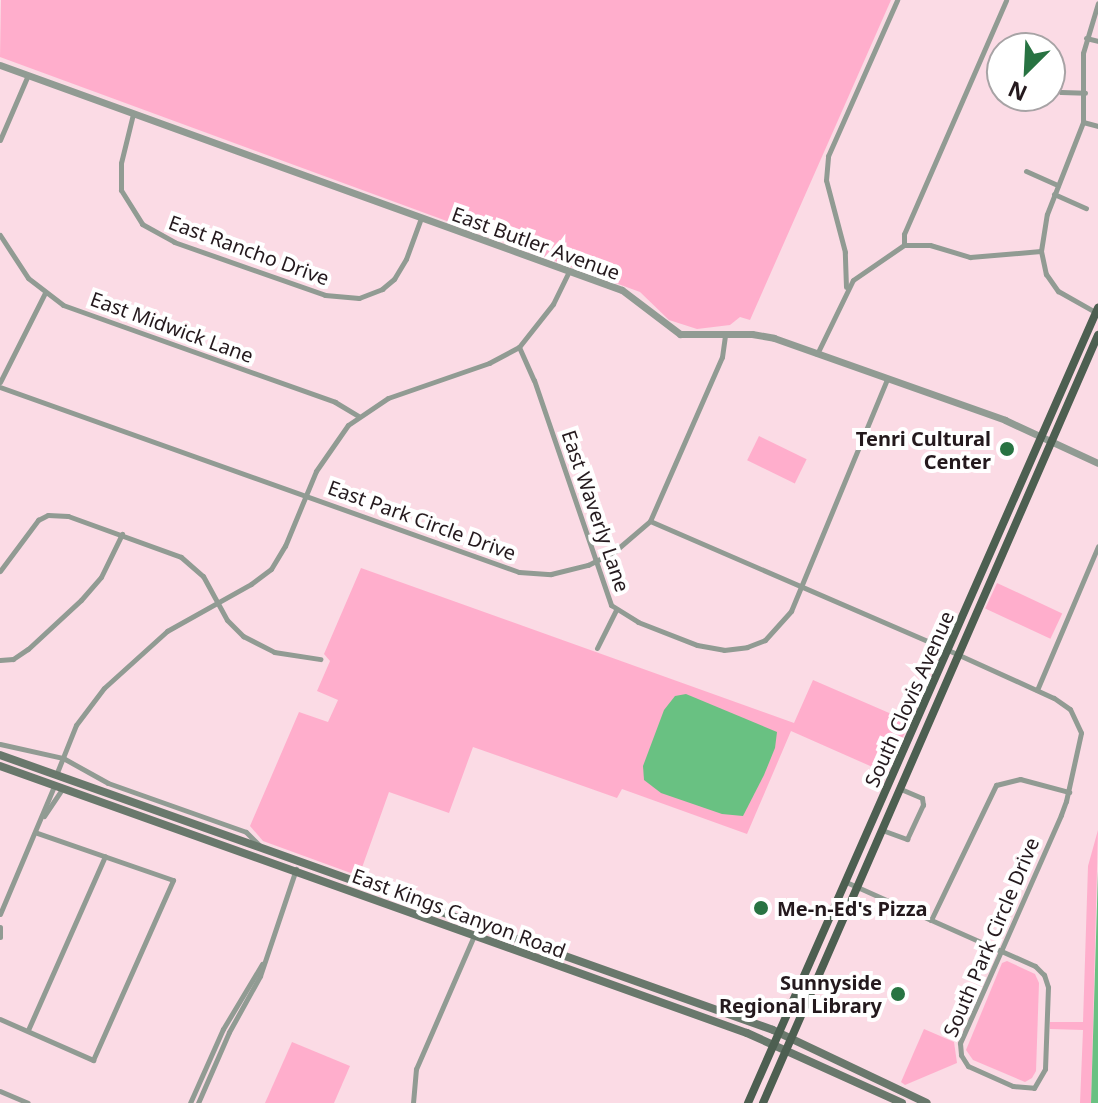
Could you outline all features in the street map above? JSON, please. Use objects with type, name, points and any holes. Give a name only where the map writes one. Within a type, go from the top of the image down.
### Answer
[{"type":"main road","name":"South Clovis Avenue","points":[[748,1103],[1097,311]]},
{"type":"main road","name":"South Clovis Avenue","points":[[763,1103],[1098,335]]},
{"type":"main road","name":"East Kings Canyon Road","points":[[0,755],[261,849],[296,867]]},
{"type":"main road","name":"East Kings Canyon Road","points":[[0,764],[58,788],[780,1033],[927,1103]]},
{"type":"main road","points":[[0,764],[48,778],[56,775]]},
{"type":"main road","points":[[58,788],[65,785],[121,804],[137,804]]},
{"type":"main road","name":"East Kings Canyon Road","points":[[476,930],[577,972],[774,1044],[902,1103]]},
{"type":"main road","points":[[577,972],[584,970],[635,987],[640,984]]},
{"type":"street","points":[[845,292],[848,270],[826,180],[828,156],[897,0]]},
{"type":"street","points":[[904,245],[904,234],[1006,0]]},
{"type":"street","points":[[1097,311],[1058,291],[1046,274],[1041,251],[1054,194],[1083,122],[1086,38],[1098,3]]},
{"type":"street","points":[[1086,38],[1098,41]]},
{"type":"street","name":"East Butler Avenue","points":[[0,65],[630,294],[664,325],[680,334],[765,336],[1042,435],[1098,463]]},
{"type":"street","points":[[0,140],[28,75]]},
{"type":"street","points":[[1066,92],[1085,93]]},
{"type":"street","name":"East Rancho Drive","points":[[133,114],[121,163],[124,198],[149,230],[201,252],[325,295],[359,298],[382,289],[398,274],[421,218]]},
{"type":"street","points":[[1083,122],[1098,126]]},
{"type":"street","points":[[1026,171],[1058,185]]},
{"type":"street","points":[[1054,194],[1086,208]]},
{"type":"street","name":"East Midwick Lane","points":[[0,235],[19,268],[45,293],[75,309],[335,402],[358,416]]},
{"type":"street","points":[[817,354],[845,292],[863,270],[904,245],[930,245],[970,257],[1041,251]]},
{"type":"street","points":[[56,775],[83,714],[104,688],[167,631],[271,569],[285,546],[305,495],[332,445],[358,416],[399,393],[489,363],[519,347],[543,320],[569,271]]},
{"type":"street","points":[[0,384],[45,293]]},
{"type":"street","points":[[725,336],[722,357],[650,521],[1037,690],[1098,546]]},
{"type":"street","name":"East Waverly Lane","points":[[519,347],[534,380],[607,598],[616,610],[697,645],[737,649],[772,635],[791,611],[887,379]]},
{"type":"street","name":"East Park Circle Drive","points":[[0,384],[519,572],[551,574],[596,562],[650,521]]},
{"type":"street","points":[[0,571],[38,520],[48,515],[68,516],[172,553],[189,563],[203,576],[234,628],[258,646],[282,654],[320,659]]},
{"type":"street","points":[[2,660],[28,649],[92,589],[122,534]]},
{"type":"street","points":[[597,648],[616,610]]},
{"type":"street","name":"South Park Circle Drive","points":[[1001,951],[1035,966],[1048,987],[1045,1069],[1034,1088],[1023,1089],[968,1066],[961,1055],[960,1043],[1069,792],[1081,746],[1078,720],[1061,702],[1037,690]]},
{"type":"street","name":"East Kings Canyon Road","points":[[0,744],[63,758],[108,783],[246,832],[261,849]]},
{"type":"street","points":[[931,920],[996,785],[1020,779],[1069,792]]},
{"type":"street","points":[[0,914],[58,788]]},
{"type":"street","points":[[881,830],[907,839],[923,805],[922,798],[899,788]]},
{"type":"street","points":[[0,1019],[93,1060],[173,880],[37,833]]},
{"type":"street","points":[[28,1030],[105,856]]},
{"type":"street","points":[[198,1103],[229,1032],[260,976],[296,867]]},
{"type":"street","points":[[846,882],[1001,951]]},
{"type":"street","points":[[0,927],[0,937]]},
{"type":"street","points":[[413,1103],[414,1075],[476,930]]},
{"type":"street","points":[[190,1103],[223,1029],[262,964]]},
{"type":"street","points":[[0,1091],[28,1103]]},
{"type":"shaded area","points":[[1,0],[891,0],[750,320],[740,317],[730,325],[697,329],[669,320],[640,292],[0,57]]},
{"type":"shaded area","points":[[759,436],[807,459],[795,484],[747,460]]},
{"type":"shaded area","points":[[361,568],[794,723],[813,680],[910,722],[886,773],[791,731],[747,834],[622,789],[617,798],[473,747],[449,813],[389,792],[359,876],[263,841],[250,826],[299,712],[328,722],[338,700],[317,691],[330,661],[324,654]]},
{"type":"shaded area","points":[[997,583],[1062,613],[1050,639],[985,608]]},
{"type":"shaded area","points":[[686,694],[777,732],[775,748],[743,816],[722,814],[661,793],[644,780],[643,766],[664,710],[675,696]]},
{"type":"shaded area","points":[[1098,830],[1091,1103],[1080,1103],[1083,1030],[1050,1029],[1050,1022],[1083,1022],[1088,866]]},
{"type":"shaded area","points":[[1098,871],[1098,1103],[1091,1103]]},
{"type":"shaded area","points":[[1007,961],[1035,974],[1039,983],[1036,1071],[1025,1082],[973,1060],[966,1050],[1002,963]]},
{"type":"shaded area","points":[[924,1029],[954,1042],[957,1063],[905,1085],[901,1082]]},
{"type":"shaded area","points":[[292,1042],[350,1066],[334,1103],[265,1103]]},
{"type":"place","name":"Tenri Cultural Center","points":[[1007,449]]},
{"type":"place","name":"Me-n-Ed's Pizza","points":[[761,908]]},
{"type":"place","name":"Sunnyside Regional Library","points":[[898,994]]}]
